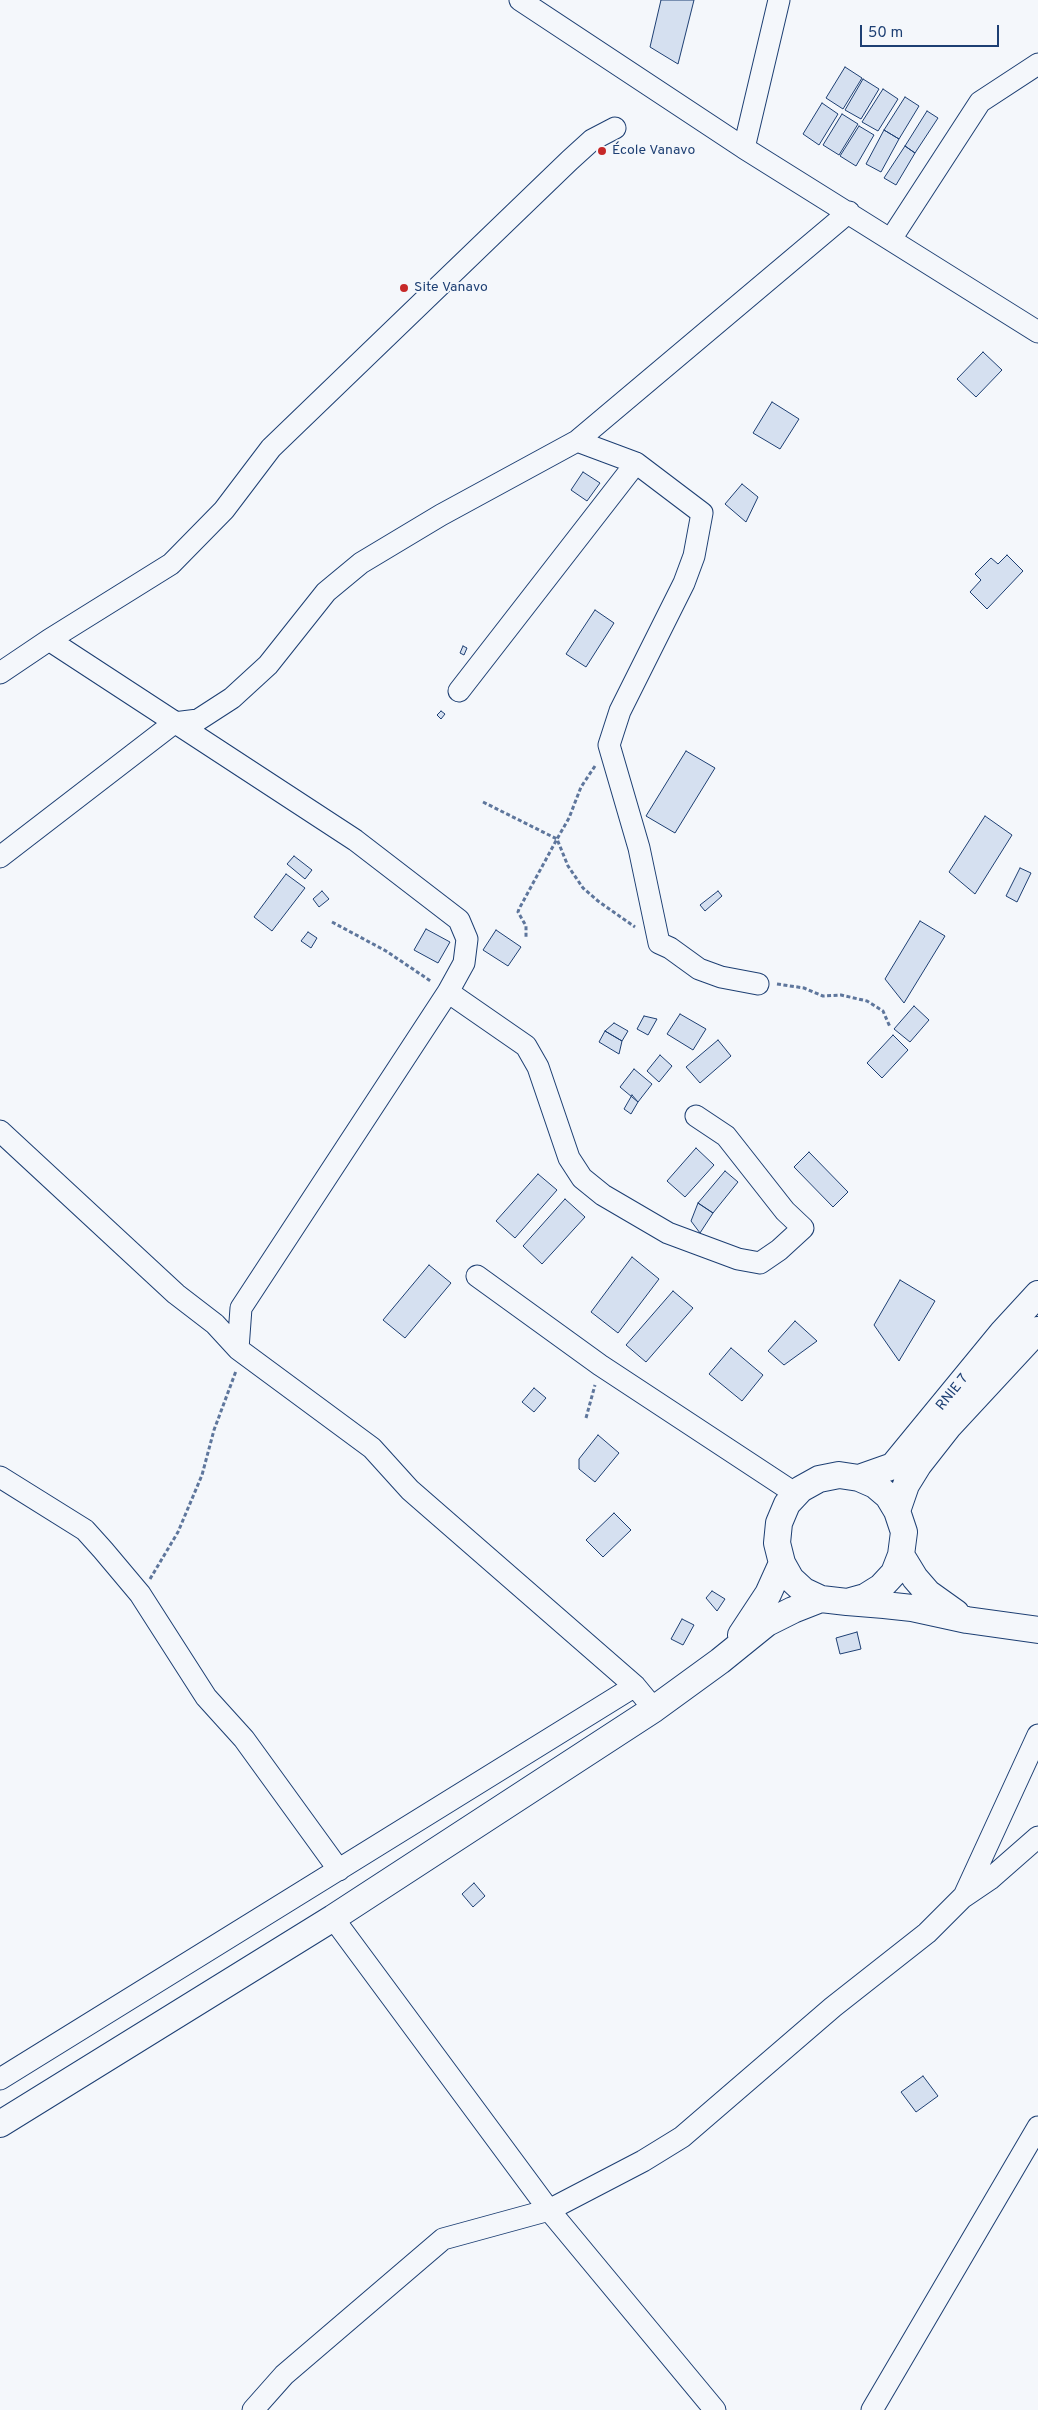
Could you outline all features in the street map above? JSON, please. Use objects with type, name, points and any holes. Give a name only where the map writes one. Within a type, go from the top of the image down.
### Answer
[{"type":"main road","name":"RNIE 7","points":[[859,1478],[893,1466],[1003,1332],[1038,1294]]},
{"type":"main road","name":"RNIE 7","points":[[897,1510],[906,1486],[919,1464],[948,1427],[1038,1330]]},
{"type":"main road","name":"RNIE 7","points":[[839,1475],[859,1478],[875,1485],[888,1496],[897,1510],[904,1532],[902,1555],[894,1573],[881,1587],[865,1597],[847,1602],[821,1599],[804,1591],[791,1579],[782,1563],[777,1543],[779,1522],[787,1504],[796,1494],[819,1479],[839,1475]]},
{"type":"main road","points":[[902,1555],[915,1578],[928,1593],[967,1620]]},
{"type":"main road","name":"RNIE 7","points":[[720,1661],[752,1621],[768,1594],[782,1563]]},
{"type":"main road","name":"RNIE 7","points":[[0,2124],[333,1918],[654,1709],[767,1624],[793,1610],[821,1599]]},
{"type":"main road","points":[[847,1602],[912,1608],[967,1620],[1038,1630]]},
{"type":"street","points":[[520,0],[744,148],[1038,332]]},
{"type":"street","points":[[744,148],[779,0]]},
{"type":"street","points":[[891,239],[980,102],[1038,64]]},
{"type":"street","points":[[0,673],[171,564],[224,510],[271,448],[564,166],[592,140],[615,128]]},
{"type":"street","points":[[0,856],[174,723],[198,720],[232,698],[268,665],[326,592],[361,563],[441,515],[577,441],[848,212]]},
{"type":"street","points":[[577,441],[636,463],[702,513],[694,556],[684,583],[620,711],[610,745],[639,848],[659,943],[670,948],[699,969],[721,977],[758,984]]},
{"type":"street","points":[[459,691],[636,463]]},
{"type":"street","points":[[49,640],[355,840],[459,920],[467,940],[464,963],[448,992],[241,1308],[238,1349]]},
{"type":"street","points":[[448,992],[526,1046],[538,1067],[569,1158],[582,1178],[595,1189],[668,1233],[738,1259],[760,1263],[803,1228],[785,1211],[732,1142],[696,1116]]},
{"type":"street","points":[[0,1132],[176,1294],[216,1324],[238,1349],[372,1448],[410,1490],[635,1686],[654,1709]]},
{"type":"street","points":[[477,1276],[600,1366],[796,1494]]},
{"type":"street","points":[[0,1478],[85,1530],[140,1594],[206,1697],[244,1739],[340,1870]]},
{"type":"street","points":[[0,2079],[635,1686]]},
{"type":"street","points":[[962,1898],[1038,1735]]},
{"type":"street","points":[[254,2410],[284,2375],[443,2239],[549,2210],[643,2161],[682,2137],[833,2007],[927,1933],[962,1898],[990,1879],[1038,1837]]},
{"type":"street","points":[[333,1918],[549,2210],[715,2410]]},
{"type":"street","points":[[872,2410],[1038,2126]]},
{"type":"path","points":[[526,937],[526,926],[518,908],[569,818],[581,787],[610,745]]},
{"type":"path","points":[[483,802],[557,839],[568,866],[583,888],[598,902],[659,943]]},
{"type":"path","points":[[332,922],[386,952],[448,992]]},
{"type":"path","points":[[758,984],[784,984],[804,988],[823,996],[841,995],[867,1001],[884,1011],[890,1027]]},
{"type":"path","points":[[140,1594],[158,1569],[178,1532],[202,1475],[214,1430],[237,1367],[238,1349]]},
{"type":"path","points":[[586,1418],[600,1366]]},
{"type":"building","points":[[661,0],[694,0],[678,64],[650,47]]},
{"type":"building","points":[[845,67],[862,78],[843,109],[826,98]]},
{"type":"building","points":[[863,79],[879,89],[861,119],[845,110]]},
{"type":"building","points":[[883,89],[898,99],[878,131],[862,122]]},
{"type":"building","points":[[905,97],[919,106],[899,139],[884,130]]},
{"type":"building","points":[[822,103],[838,114],[819,145],[803,134]]},
{"type":"building","points":[[927,111],[938,118],[915,153],[905,146]]},
{"type":"building","points":[[842,114],[858,124],[839,155],[823,145]]},
{"type":"building","points":[[859,126],[874,135],[856,166],[840,156]]},
{"type":"building","points":[[884,130],[899,139],[881,172],[866,164]]},
{"type":"building","points":[[905,146],[915,153],[896,185],[884,178]]},
{"type":"building","points":[[983,352],[1002,370],[976,397],[957,379]]},
{"type":"building","points":[[772,402],[799,419],[780,449],[753,433]]},
{"type":"building","points":[[583,472],[600,483],[587,501],[571,490]]},
{"type":"building","points":[[742,484],[758,497],[746,522],[725,504]]},
{"type":"building","points":[[1007,555],[1023,571],[987,609],[970,592],[981,580],[975,574],[991,558],[998,564]]},
{"type":"building","points":[[595,610],[614,623],[586,667],[566,654]]},
{"type":"building","points":[[463,646],[467,648],[464,655],[460,653]]},
{"type":"building","points":[[441,711],[445,714],[441,719],[437,715]]},
{"type":"building","points":[[686,751],[715,768],[675,833],[646,816]]},
{"type":"building","points":[[985,816],[1012,835],[975,894],[949,872]]},
{"type":"building","points":[[294,856],[312,870],[305,879],[287,864]]},
{"type":"building","points":[[1020,868],[1031,873],[1017,902],[1006,896]]},
{"type":"building","points":[[286,874],[305,888],[272,931],[254,917]]},
{"type":"building","points":[[322,891],[329,899],[319,907],[313,899]]},
{"type":"building","points":[[718,891],[722,896],[705,911],[700,905]]},
{"type":"building","points":[[920,921],[945,936],[904,1003],[885,979]]},
{"type":"building","points":[[426,929],[450,942],[438,963],[414,950]]},
{"type":"building","points":[[496,930],[521,947],[508,966],[483,950]]},
{"type":"building","points":[[308,932],[317,938],[311,948],[301,941]]},
{"type":"building","points":[[914,1006],[929,1020],[910,1042],[894,1029]]},
{"type":"building","points":[[680,1014],[706,1029],[693,1050],[667,1034]]},
{"type":"building","points":[[644,1016],[657,1019],[648,1035],[637,1029]]},
{"type":"building","points":[[614,1023],[628,1031],[622,1041],[605,1031]]},
{"type":"building","points":[[605,1031],[622,1041],[619,1054],[599,1042]]},
{"type":"building","points":[[893,1035],[908,1050],[882,1078],[867,1063]]},
{"type":"building","points":[[718,1040],[731,1056],[700,1083],[686,1067]]},
{"type":"building","points":[[660,1055],[672,1066],[659,1082],[647,1071]]},
{"type":"building","points":[[634,1069],[652,1084],[638,1102],[620,1087]]},
{"type":"building","points":[[632,1095],[638,1102],[631,1114],[624,1109]]},
{"type":"building","points":[[696,1148],[714,1165],[685,1197],[667,1181]]},
{"type":"building","points":[[809,1152],[848,1192],[833,1207],[794,1167]]},
{"type":"building","points":[[725,1171],[738,1182],[713,1213],[698,1203]]},
{"type":"building","points":[[538,1174],[557,1190],[515,1238],[496,1221]]},
{"type":"building","points":[[565,1199],[585,1217],[542,1264],[523,1246]]},
{"type":"building","points":[[698,1203],[713,1213],[700,1233],[691,1221]]},
{"type":"building","points":[[632,1257],[659,1279],[618,1333],[591,1312]]},
{"type":"building","points":[[429,1265],[451,1283],[405,1338],[383,1320]]},
{"type":"building","points":[[900,1280],[935,1301],[899,1361],[874,1325]]},
{"type":"building","points":[[673,1291],[693,1308],[646,1362],[626,1345]]},
{"type":"building","points":[[795,1321],[817,1341],[784,1365],[768,1351]]},
{"type":"building","points":[[731,1348],[763,1375],[742,1401],[709,1374]]},
{"type":"building","points":[[534,1388],[546,1398],[534,1412],[522,1402]]},
{"type":"building","points":[[598,1435],[619,1453],[595,1482],[579,1469],[579,1459]]},
{"type":"building","points":[[614,1513],[631,1530],[603,1557],[586,1540]]},
{"type":"building","points":[[712,1591],[725,1599],[717,1611],[706,1598]]},
{"type":"building","points":[[682,1619],[694,1625],[683,1645],[671,1639]]},
{"type":"building","points":[[857,1632],[861,1649],[840,1654],[836,1638]]},
{"type":"building","points":[[474,1883],[485,1896],[473,1907],[462,1894]]},
{"type":"building","points":[[923,2076],[938,2096],[916,2112],[901,2092]]},
{"type":"place","name":"École Vanavo","points":[[602,151]]},
{"type":"place","name":"Site Vanavo","points":[[404,288]]}]
